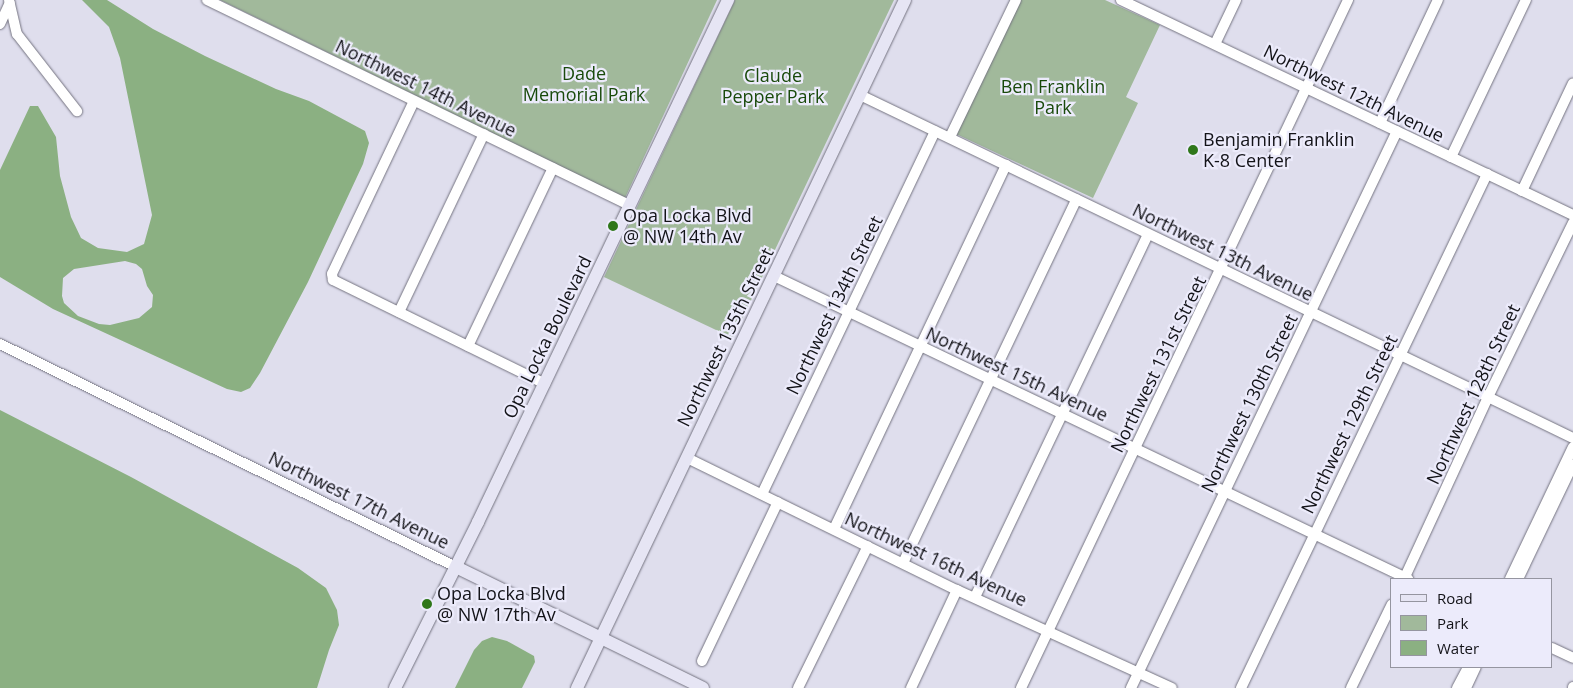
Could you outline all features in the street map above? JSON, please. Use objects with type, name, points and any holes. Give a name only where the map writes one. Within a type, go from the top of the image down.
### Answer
[{"type":"main road","name":"Opa Locka Boulevard","points":[[395,688],[456,567],[728,0]]},
{"type":"main road","name":"Northwest 135th Street","points":[[577,688],[905,0]]},
{"type":"main road","name":"Northwest 17th Avenue","points":[[456,567],[602,638],[690,685],[703,688]]},
{"type":"street","name":"Northwest 14th Avenue","points":[[207,0],[630,205]]},
{"type":"street","points":[[950,137],[1016,0]]},
{"type":"street","points":[[1215,44],[1236,0]]},
{"type":"street","name":"Northwest 131st Street","points":[[1021,688],[1222,269],[1348,0]]},
{"type":"street","points":[[1380,123],[1438,0]]},
{"type":"street","points":[[1451,157],[1526,0]]},
{"type":"street","points":[[0,24],[10,1]]},
{"type":"street","points":[[10,1],[17,34],[77,111]]},
{"type":"street","name":"Northwest 12th Avenue","points":[[1125,1],[1573,215]]},
{"type":"street","points":[[1522,191],[1573,84]]},
{"type":"street","name":"Northwest 13th Avenue","points":[[860,95],[1573,438]]},
{"type":"street","points":[[414,101],[332,274],[333,280],[544,384]]},
{"type":"street","name":"Northwest 134th Street","points":[[762,494],[935,131]]},
{"type":"street","name":"Northwest 130th Street","points":[[1131,688],[1396,131]]},
{"type":"street","points":[[399,312],[484,134]]},
{"type":"street","points":[[834,529],[1006,165]]},
{"type":"street","points":[[468,346],[553,168]]},
{"type":"street","name":"Northwest 129th Street","points":[[1242,688],[1486,174]]},
{"type":"street","points":[[903,563],[1077,199]]},
{"type":"street","name":"Northwest 128th Street","points":[[1405,578],[1488,397],[1573,223]]},
{"type":"street","points":[[974,597],[1148,234]]},
{"type":"street","name":"Northwest 15th Avenue","points":[[774,276],[1063,413],[1403,578]]},
{"type":"street","name":"Northwest 17th Avenue","points":[[0,344],[456,567]]},
{"type":"street","points":[[1510,578],[1573,447]]},
{"type":"street","name":"Northwest 16th Avenue","points":[[687,458],[957,590],[1172,688]]},
{"type":"street","points":[[1518,578],[1573,464]]},
{"type":"street","points":[[702,661],[778,502]]},
{"type":"street","points":[[798,688],[868,546]]},
{"type":"street","points":[[911,688],[957,590]]},
{"type":"street","points":[[1351,688],[1390,608]]},
{"type":"street","points":[[1553,648],[1573,658]]},
{"type":"street","points":[[1458,688],[1468,668]]},
{"type":"street","points":[[1466,688],[1476,668]]},
{"type":"green space","name":"Dade Memorial Park","points":[[220,0],[717,0],[625,198]]},
{"type":"green space","name":"Claude Pepper Park","points":[[735,0],[894,0],[733,338],[604,277]]},
{"type":"green space","name":"Ben Franklin Park","points":[[1020,0],[1105,0],[1160,25],[1126,97],[1138,103],[1093,198],[956,134]]},
{"type":"water","points":[[82,0],[107,0],[153,29],[205,56],[276,89],[309,101],[365,131],[369,143],[363,164],[308,282],[260,373],[250,388],[241,392],[227,389],[53,309],[0,277],[0,170],[30,106],[38,106],[56,137],[60,176],[71,217],[81,238],[98,248],[127,252],[144,244],[152,215],[120,58],[109,27]],"holes":[[[125,261],[136,264],[142,269],[147,286],[153,295],[152,307],[139,318],[110,325],[99,324],[78,316],[64,303],[62,296],[63,278],[74,269]]]},
{"type":"water","points":[[0,410],[131,477],[298,568],[326,588],[337,610],[339,625],[317,688],[0,688]]},
{"type":"water","points":[[492,637],[507,641],[534,656],[535,662],[522,688],[455,688],[474,650],[482,641]]},
{"type":"place","name":"Benjamin Franklin K-8 Center","points":[[1193,150]]},
{"type":"place","name":"Opa Locka Blvd @ NW 14th Av","points":[[613,226]]},
{"type":"place","name":"Opa Locka Blvd @ NW 17th Av","points":[[427,604]]}]
